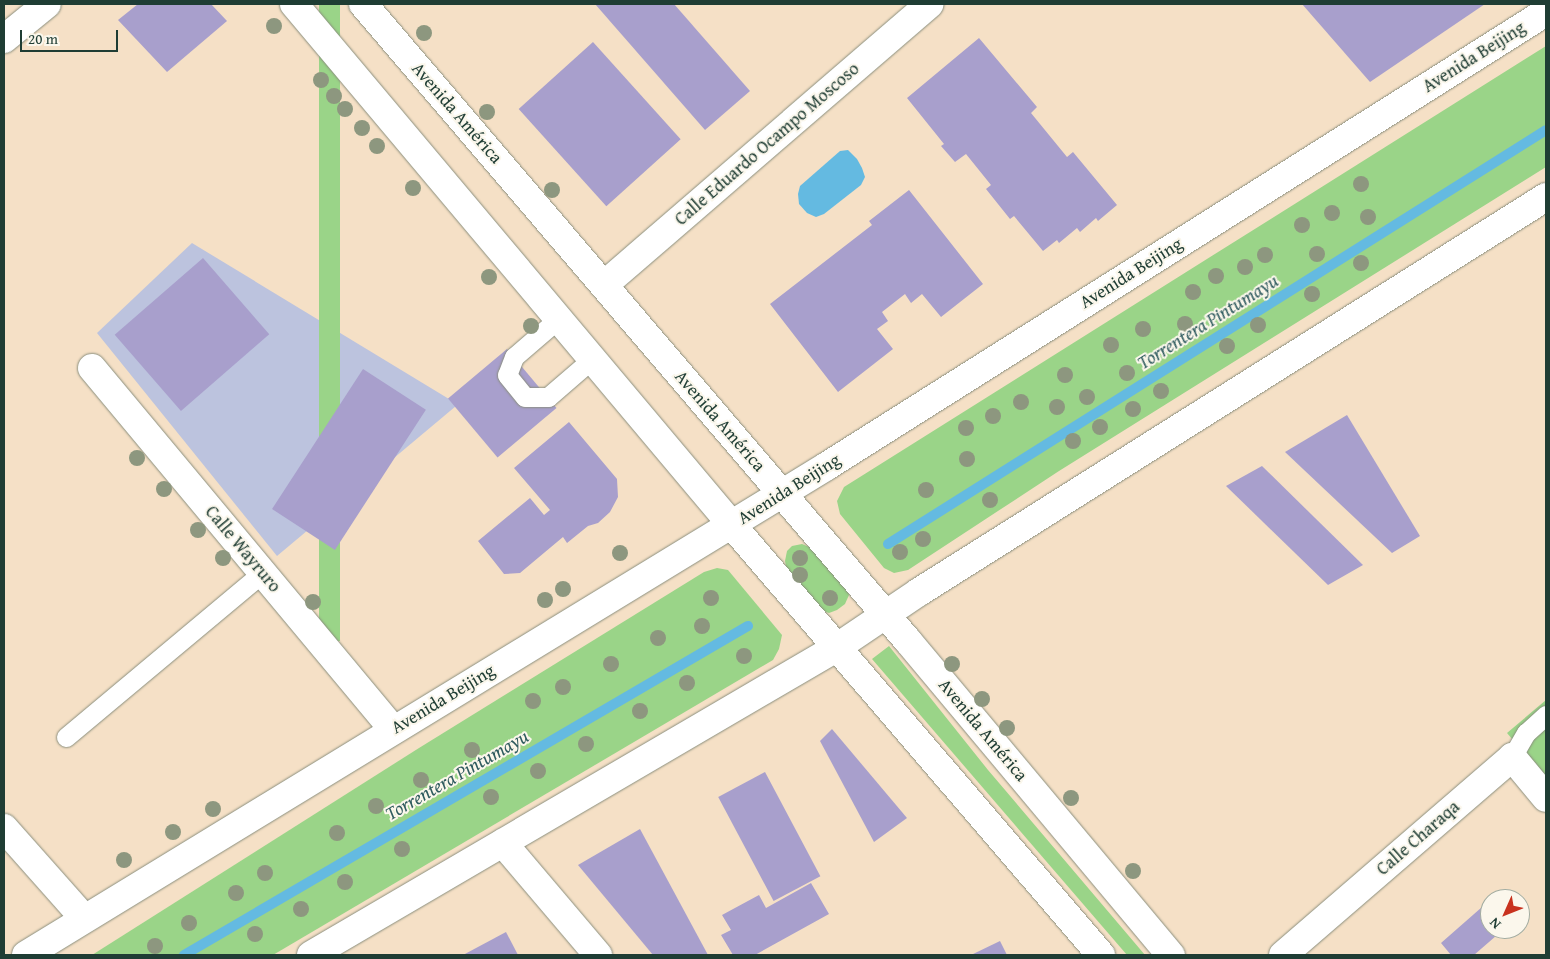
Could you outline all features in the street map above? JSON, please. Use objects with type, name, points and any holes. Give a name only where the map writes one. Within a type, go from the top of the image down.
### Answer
[{"type":"main road","points":[[4,39],[47,4]]},
{"type":"main road","points":[[294,4],[836,648],[1101,955]]},
{"type":"main road","name":"Avenida América","points":[[364,4],[886,615],[1172,955]]},
{"type":"main road","name":"Calle Eduardo Ocampo Moscoso","points":[[604,285],[930,4]]},
{"type":"main road","name":"Avenida Beijing","points":[[26,955],[782,493],[1546,12]]},
{"type":"main road","points":[[311,955],[836,648],[1546,197]]},
{"type":"main road","name":"Calle Wayruro","points":[[92,368],[393,729]]},
{"type":"main road","points":[[1512,757],[1546,798]]},
{"type":"main road","name":"Calle Charaqa","points":[[1283,955],[1512,757]]},
{"type":"main road","points":[[4,828],[84,918]]},
{"type":"main road","points":[[503,843],[598,955]]},
{"type":"lane","points":[[558,319],[514,357],[507,375],[525,397],[548,396],[592,359]]},
{"type":"lane","points":[[66,737],[263,572]]},
{"type":"lane","name":"Calle Charaqa","points":[[1512,757],[1526,733],[1546,715]]},
{"type":"shaded area","points":[[192,243],[449,399],[456,406],[277,556],[97,333]]},
{"type":"green space","points":[[319,4],[340,4],[340,641],[319,641]]},
{"type":"green space","points":[[1546,46],[1546,167],[1059,471],[908,570],[894,573],[884,568],[840,514],[837,501],[844,487]]},
{"type":"green space","points":[[802,544],[814,549],[847,586],[849,595],[845,604],[837,610],[829,613],[820,610],[787,572],[785,561],[787,551],[792,546]]},
{"type":"green space","points":[[717,568],[728,570],[782,635],[779,649],[773,660],[273,955],[92,955],[419,748],[704,572]]},
{"type":"green space","points":[[889,646],[988,770],[1145,955],[1127,955],[872,659]]},
{"type":"green space","points":[[1546,700],[1546,779],[1507,733]]},
{"type":"water","points":[[848,150],[857,159],[862,168],[865,177],[861,185],[824,214],[816,217],[807,213],[799,204],[798,194],[800,186],[840,151]]},
{"type":"building","points":[[138,4],[211,4],[227,21],[167,72],[118,20]]},
{"type":"building","points":[[595,4],[674,4],[750,91],[705,130]]},
{"type":"building","points":[[1302,4],[1485,4],[1370,82]]},
{"type":"building","points":[[979,38],[1037,107],[1031,113],[1067,157],[1073,152],[1117,205],[1098,221],[1096,218],[1080,232],[1077,228],[1059,243],[1057,240],[1043,251],[1014,216],[1010,219],[986,189],[991,185],[966,154],[955,162],[941,146],[944,144],[907,98]]},
{"type":"building","points":[[593,42],[681,139],[606,206],[519,109]]},
{"type":"building","points":[[909,190],[983,284],[941,317],[922,294],[911,303],[905,294],[882,312],[888,321],[877,329],[893,349],[838,392],[770,304],[872,225],[869,221]]},
{"type":"building","points":[[203,258],[269,334],[181,411],[115,335]]},
{"type":"building","points":[[507,349],[556,408],[498,457],[448,398]]},
{"type":"building","points":[[363,369],[426,410],[335,550],[272,509]]},
{"type":"building","points":[[1347,415],[1420,536],[1392,553],[1285,452]]},
{"type":"building","points":[[569,422],[617,479],[618,497],[610,512],[598,523],[588,526],[567,543],[563,537],[520,573],[504,574],[478,541],[530,498],[544,515],[550,510],[514,468]]},
{"type":"building","points":[[1262,466],[1363,565],[1328,585],[1226,486]]},
{"type":"building","points":[[832,729],[907,818],[874,842],[820,741]]},
{"type":"building","points":[[765,772],[820,876],[774,901],[718,797]]},
{"type":"building","points":[[640,829],[708,955],[653,955],[578,865]]},
{"type":"building","points":[[811,883],[829,914],[755,955],[733,955],[721,935],[731,930],[722,915],[759,895],[766,908]]},
{"type":"building","points":[[1480,909],[1480,939],[1492,939],[1474,955],[1451,955],[1441,943]]},
{"type":"building","points":[[506,932],[518,955],[463,955]]},
{"type":"building","points":[[1000,941],[1007,955],[971,955]]},
{"type":"waterway","name":"Torrentera Pintumayu","points":[[888,544],[1546,130]]},
{"type":"waterway","name":"Torrentera Pintumayu","points":[[184,955],[748,626]]}]
